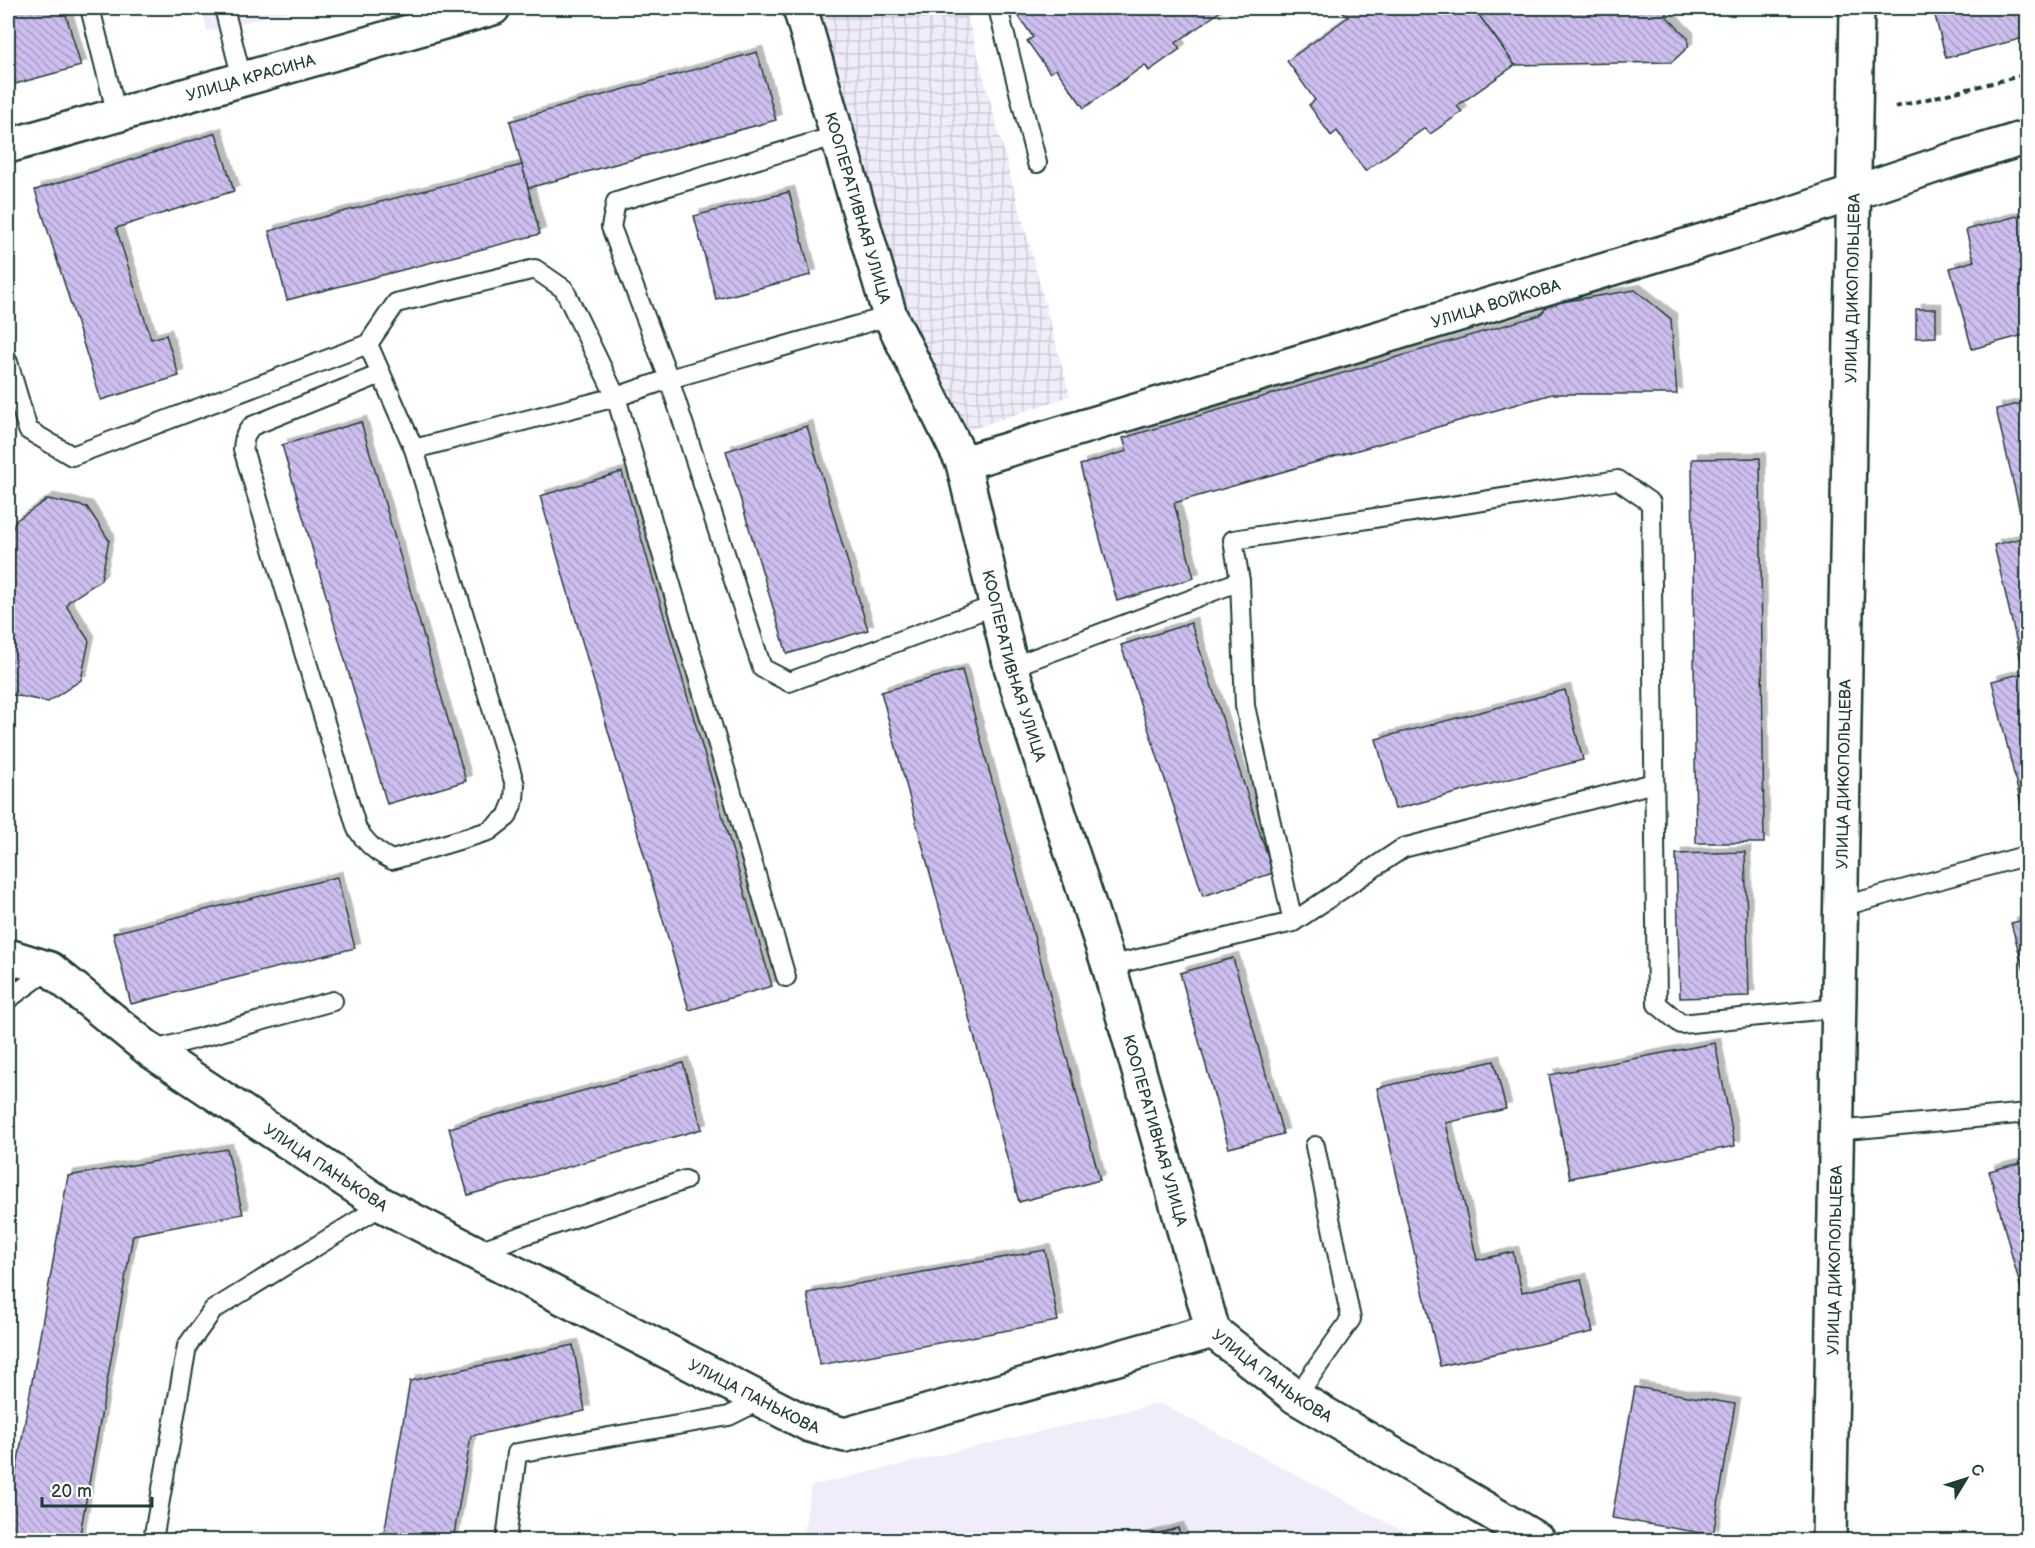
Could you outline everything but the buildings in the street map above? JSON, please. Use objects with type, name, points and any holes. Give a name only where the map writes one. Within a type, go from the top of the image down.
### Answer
[{"type":"street","name":"УЛИЦА КРАСИНА","points":[[8,146],[493,8]]},
{"type":"street","name":"КООПЕРАТИВНАЯ УЛИЦА","points":[[800,8],[890,316],[963,463],[1011,667],[1109,966],[1213,1330]]},
{"type":"street","name":"УЛИЦА ДИКОПОЛЬЦЕВА","points":[[1828,1540],[1857,8]]},
{"type":"street","name":"УЛИЦА ВОЙКОВА","points":[[963,463],[1782,217],[2028,137]]},
{"type":"street","name":"УЛИЦА ПАНЬКОВА","points":[[8,956],[50,969],[151,1051],[383,1205],[810,1425],[845,1435],[1213,1330],[1296,1397],[1538,1540]]},
{"type":"lane","points":[[90,8],[117,115]]},
{"type":"lane","points":[[224,8],[242,79]]},
{"type":"lane","points":[[999,8],[1037,163]]},
{"type":"lane","points":[[837,135],[616,202],[611,227],[669,379],[762,668],[789,682],[996,605]]},
{"type":"lane","points":[[8,362],[28,430],[72,456],[368,344],[396,303],[535,269],[564,289],[616,397],[786,977]]},
{"type":"lane","points":[[414,449],[616,397],[669,379],[890,316]]},
{"type":"lane","points":[[368,344],[414,449],[515,785],[514,800],[507,817],[489,831],[392,860],[365,842],[357,829],[243,449],[246,432],[252,426],[381,374]]},
{"type":"lane","points":[[1293,922],[1245,706],[1240,581],[1233,540],[1618,480],[1651,503],[1657,1004],[1681,1024],[1838,1008]]},
{"type":"lane","points":[[1011,667],[1240,581]]},
{"type":"lane","points":[[1109,966],[1293,922],[1403,848],[1654,783]]},
{"type":"lane","points":[[1840,907],[2028,855]]},
{"type":"lane","points":[[8,999],[50,969]]},
{"type":"lane","points":[[151,1051],[333,1001]]},
{"type":"lane","points":[[1836,1131],[2028,1113]]},
{"type":"lane","points":[[1296,1397],[1351,1319],[1315,1146]]},
{"type":"lane","points":[[475,1252],[685,1180]]},
{"type":"lane","points":[[153,1540],[186,1346],[213,1310],[383,1205]]},
{"type":"lane","points":[[506,1540],[517,1453],[729,1416],[761,1400]]},
{"type":"path","points":[[1895,107],[2028,74]]},
{"type":"shaded area","points":[[202,8],[304,8],[207,31]]},
{"type":"shaded area","points":[[817,8],[965,8],[1070,396],[963,432],[903,327]]},
{"type":"shaded area","points":[[1160,1403],[1420,1540],[803,1540],[811,1486]]}]
